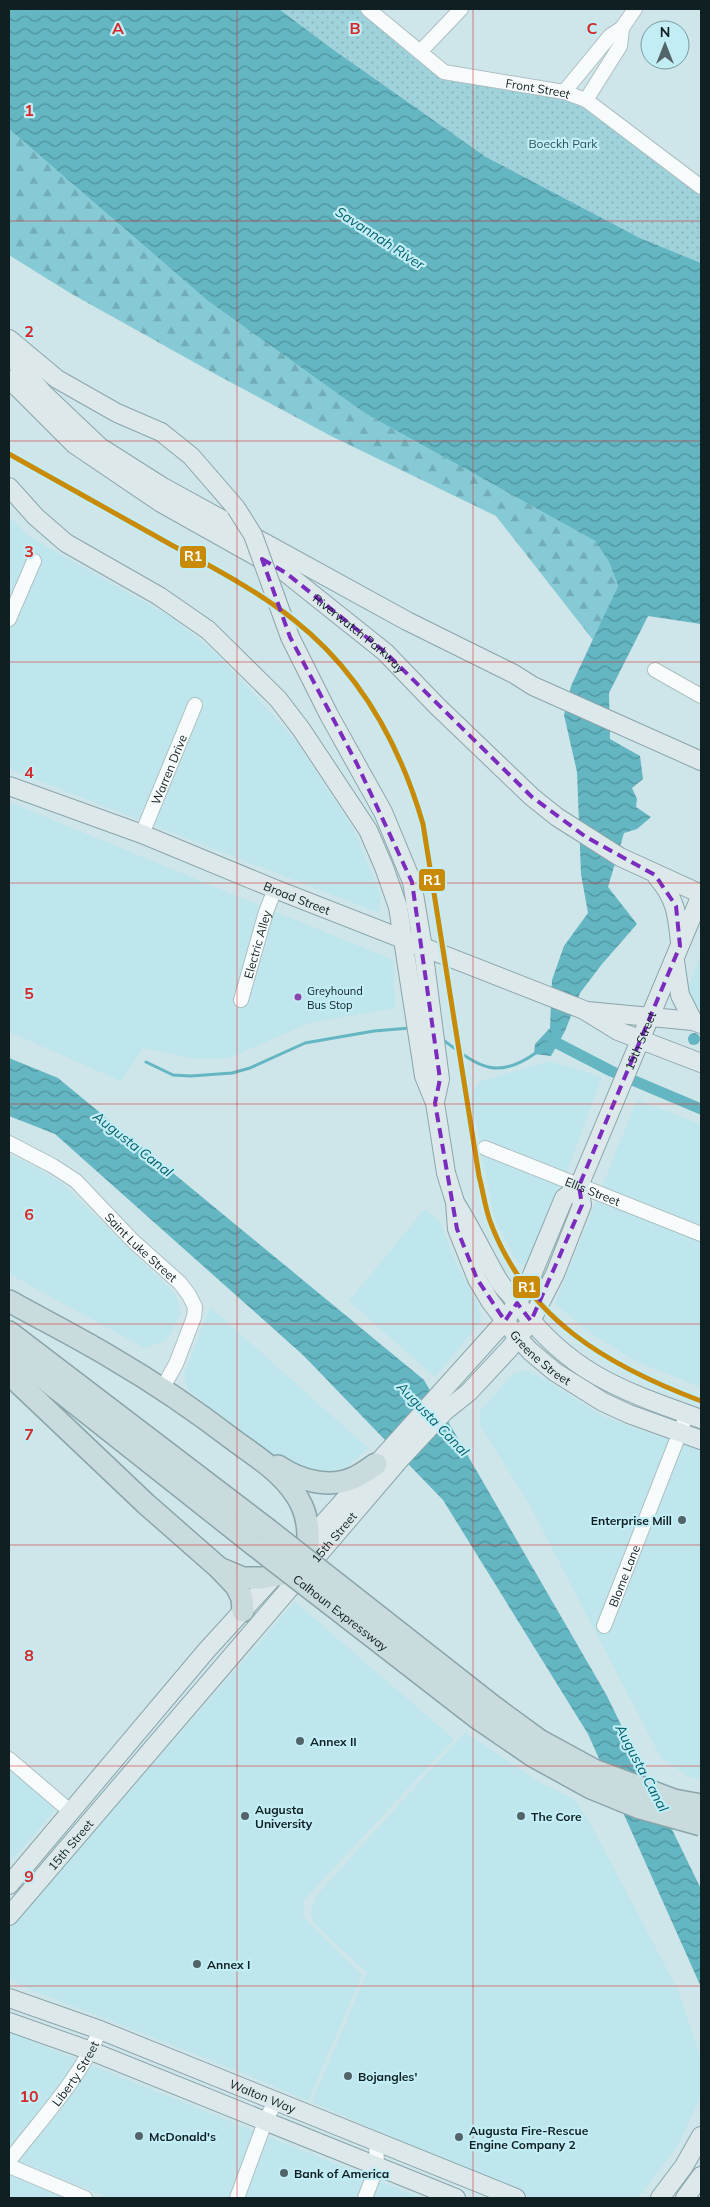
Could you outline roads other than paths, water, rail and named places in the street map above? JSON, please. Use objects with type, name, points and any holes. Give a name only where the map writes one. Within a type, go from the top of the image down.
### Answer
[{"type":"highway","points":[[9,1302],[112,1357],[162,1389],[284,1478],[298,1498],[308,1526],[306,1570],[243,1578],[219,1568]]},
{"type":"highway","name":"Calhoun Expressway","points":[[9,1332],[260,1536],[476,1717],[533,1756],[599,1792],[640,1808],[701,1825]]},
{"type":"highway","name":"Calhoun Expressway","points":[[9,1351],[539,1740],[594,1770],[674,1800],[701,1804]]},
{"type":"highway","points":[[9,1374],[146,1504],[219,1568],[236,1586],[242,1598],[243,1611]]},
{"type":"highway","points":[[259,1459],[274,1464],[293,1476],[323,1482],[337,1482],[353,1478],[376,1464]]},
{"type":"main road","name":"Greene Street","points":[[9,339],[57,379],[117,412],[162,432],[191,456],[236,508],[253,535],[290,636],[330,715],[383,812],[412,882],[430,1001],[432,1077],[446,1173],[455,1202],[457,1229],[470,1262],[490,1301],[518,1338],[555,1372],[603,1402],[701,1440]]},
{"type":"main road","name":"Riverwatch Parkway","points":[[9,354],[43,393],[100,446],[163,488],[408,621],[514,674],[533,686],[701,761]]},
{"type":"main road","name":"Riverwatch Parkway","points":[[9,379],[74,444],[161,503],[286,573],[385,652],[437,706],[532,797],[586,837],[652,873],[701,894]]},
{"type":"main road","name":"Greene Street","points":[[11,490],[36,517],[66,543],[159,596],[208,630],[278,699],[368,830],[384,867],[398,907],[411,1001],[432,1077]]},
{"type":"main road","name":"Broad Street","points":[[9,786],[142,834],[423,948],[584,1010],[618,1031],[701,1063]]},
{"type":"main road","points":[[652,873],[667,889],[676,906],[680,995],[697,1023]]},
{"type":"main road","name":"15th Street","points":[[9,1916],[306,1570],[397,1452],[440,1405],[505,1321],[536,1267],[564,1198],[579,1186],[642,1040],[701,894]]},
{"type":"main road","name":"Broad Street","points":[[584,1010],[697,1023]]},
{"type":"main road","name":"15th Street","points":[[440,1405],[469,1392],[518,1338],[530,1321],[555,1274],[582,1205],[579,1186]]},
{"type":"main road","name":"Greene Street","points":[[455,1202],[473,1230],[500,1282],[530,1321],[556,1347],[586,1370],[620,1388],[694,1417]]},
{"type":"main road","name":"15th Street","points":[[9,1885],[206,1651],[376,1464],[397,1452]]},
{"type":"main road","points":[[9,1989],[56,2015]]},
{"type":"main road","name":"Walton Way","points":[[9,1998],[100,2030],[516,2198]]},
{"type":"main road","name":"Walton Way","points":[[9,2022],[91,2051],[456,2198]]},
{"type":"main road","points":[[660,2198],[684,2166],[701,2136]]},
{"type":"main road","points":[[437,2190],[446,2170]]},
{"type":"main road","points":[[685,2198],[701,2176]]},
{"type":"street","name":"Front Street","points":[[368,9],[444,72],[564,92],[586,100],[701,186]]},
{"type":"street","points":[[420,52],[461,9]]},
{"type":"street","points":[[564,92],[610,36],[622,28],[635,9]]},
{"type":"street","points":[[586,100],[620,46],[622,28]]},
{"type":"street","points":[[9,619],[34,561]]},
{"type":"street","points":[[655,670],[701,696]]},
{"type":"street","name":"Warren Drive","points":[[142,834],[195,704]]},
{"type":"street","name":"Electric Alley","points":[[241,1000],[266,912],[275,889]]},
{"type":"street","name":"Saint Luke Street","points":[[9,1143],[53,1166],[76,1181],[133,1241],[180,1284],[189,1295],[195,1306],[194,1317],[176,1364],[162,1389]]},
{"type":"street","name":"Ellis Street","points":[[485,1148],[701,1234]]},
{"type":"street","name":"Blome Lane","points":[[604,1626],[680,1432],[694,1417]]},
{"type":"street","points":[[9,1759],[71,1812]]},
{"type":"street","name":"Liberty Street","points":[[9,2161],[77,2073],[91,2051],[100,2030]]},
{"type":"street","points":[[236,2198],[265,2122],[275,2102]]},
{"type":"street","points":[[365,2198],[377,2167],[376,2141]]},
{"type":"street","points":[[9,2166],[86,2198]]},
{"type":"water","name":"Savannah River","points":[[9,9],[279,9],[486,157],[640,238],[701,263],[701,624],[648,616],[609,693],[610,739],[640,756],[643,779],[632,788],[637,799],[636,807],[651,817],[637,829],[624,833],[608,887],[637,924],[602,964],[580,993],[565,1031],[551,1056],[534,1054],[535,1044],[550,1028],[552,980],[564,946],[588,913],[581,874],[577,772],[564,715],[571,686],[618,586],[609,562],[595,541],[366,414],[208,301],[9,129]]},
{"type":"water","points":[[694,1033],[700,1039],[694,1045],[688,1039]]},
{"type":"water","name":"Augusta Canal","points":[[9,1058],[58,1078],[424,1380],[607,1696],[701,1889],[701,1987],[588,1734],[443,1500],[303,1355],[55,1134],[9,1116]]},
{"type":"waterway","points":[[146,1062],[173,1075],[191,1076],[232,1073],[250,1068],[305,1043],[374,1031],[410,1028]]},
{"type":"waterway","points":[[557,1034],[553,1041],[611,1071],[701,1109]]},
{"type":"waterway","points":[[442,1039],[466,1057],[488,1067],[510,1066],[523,1061],[537,1052]]},
{"type":"place","name":"Greyhound Bus Stop","points":[[298,997]]},
{"type":"place","name":"Enterprise Mill","points":[[682,1520]]},
{"type":"place","name":"Annex II","points":[[300,1741]]},
{"type":"place","name":"Augusta University","points":[[245,1816]]},
{"type":"place","name":"The Core","points":[[521,1816]]},
{"type":"place","name":"Annex I","points":[[197,1964]]},
{"type":"place","name":"Bojangles'","points":[[348,2076]]},
{"type":"place","name":"McDonald's","points":[[139,2136]]},
{"type":"place","name":"Augusta Fire-Rescue Engine Company 2","points":[[459,2137]]},
{"type":"place","name":"Bank of America","points":[[284,2173]]},
{"type":"park label","name":"Boeckh Park","points":[[563,143]]}]
